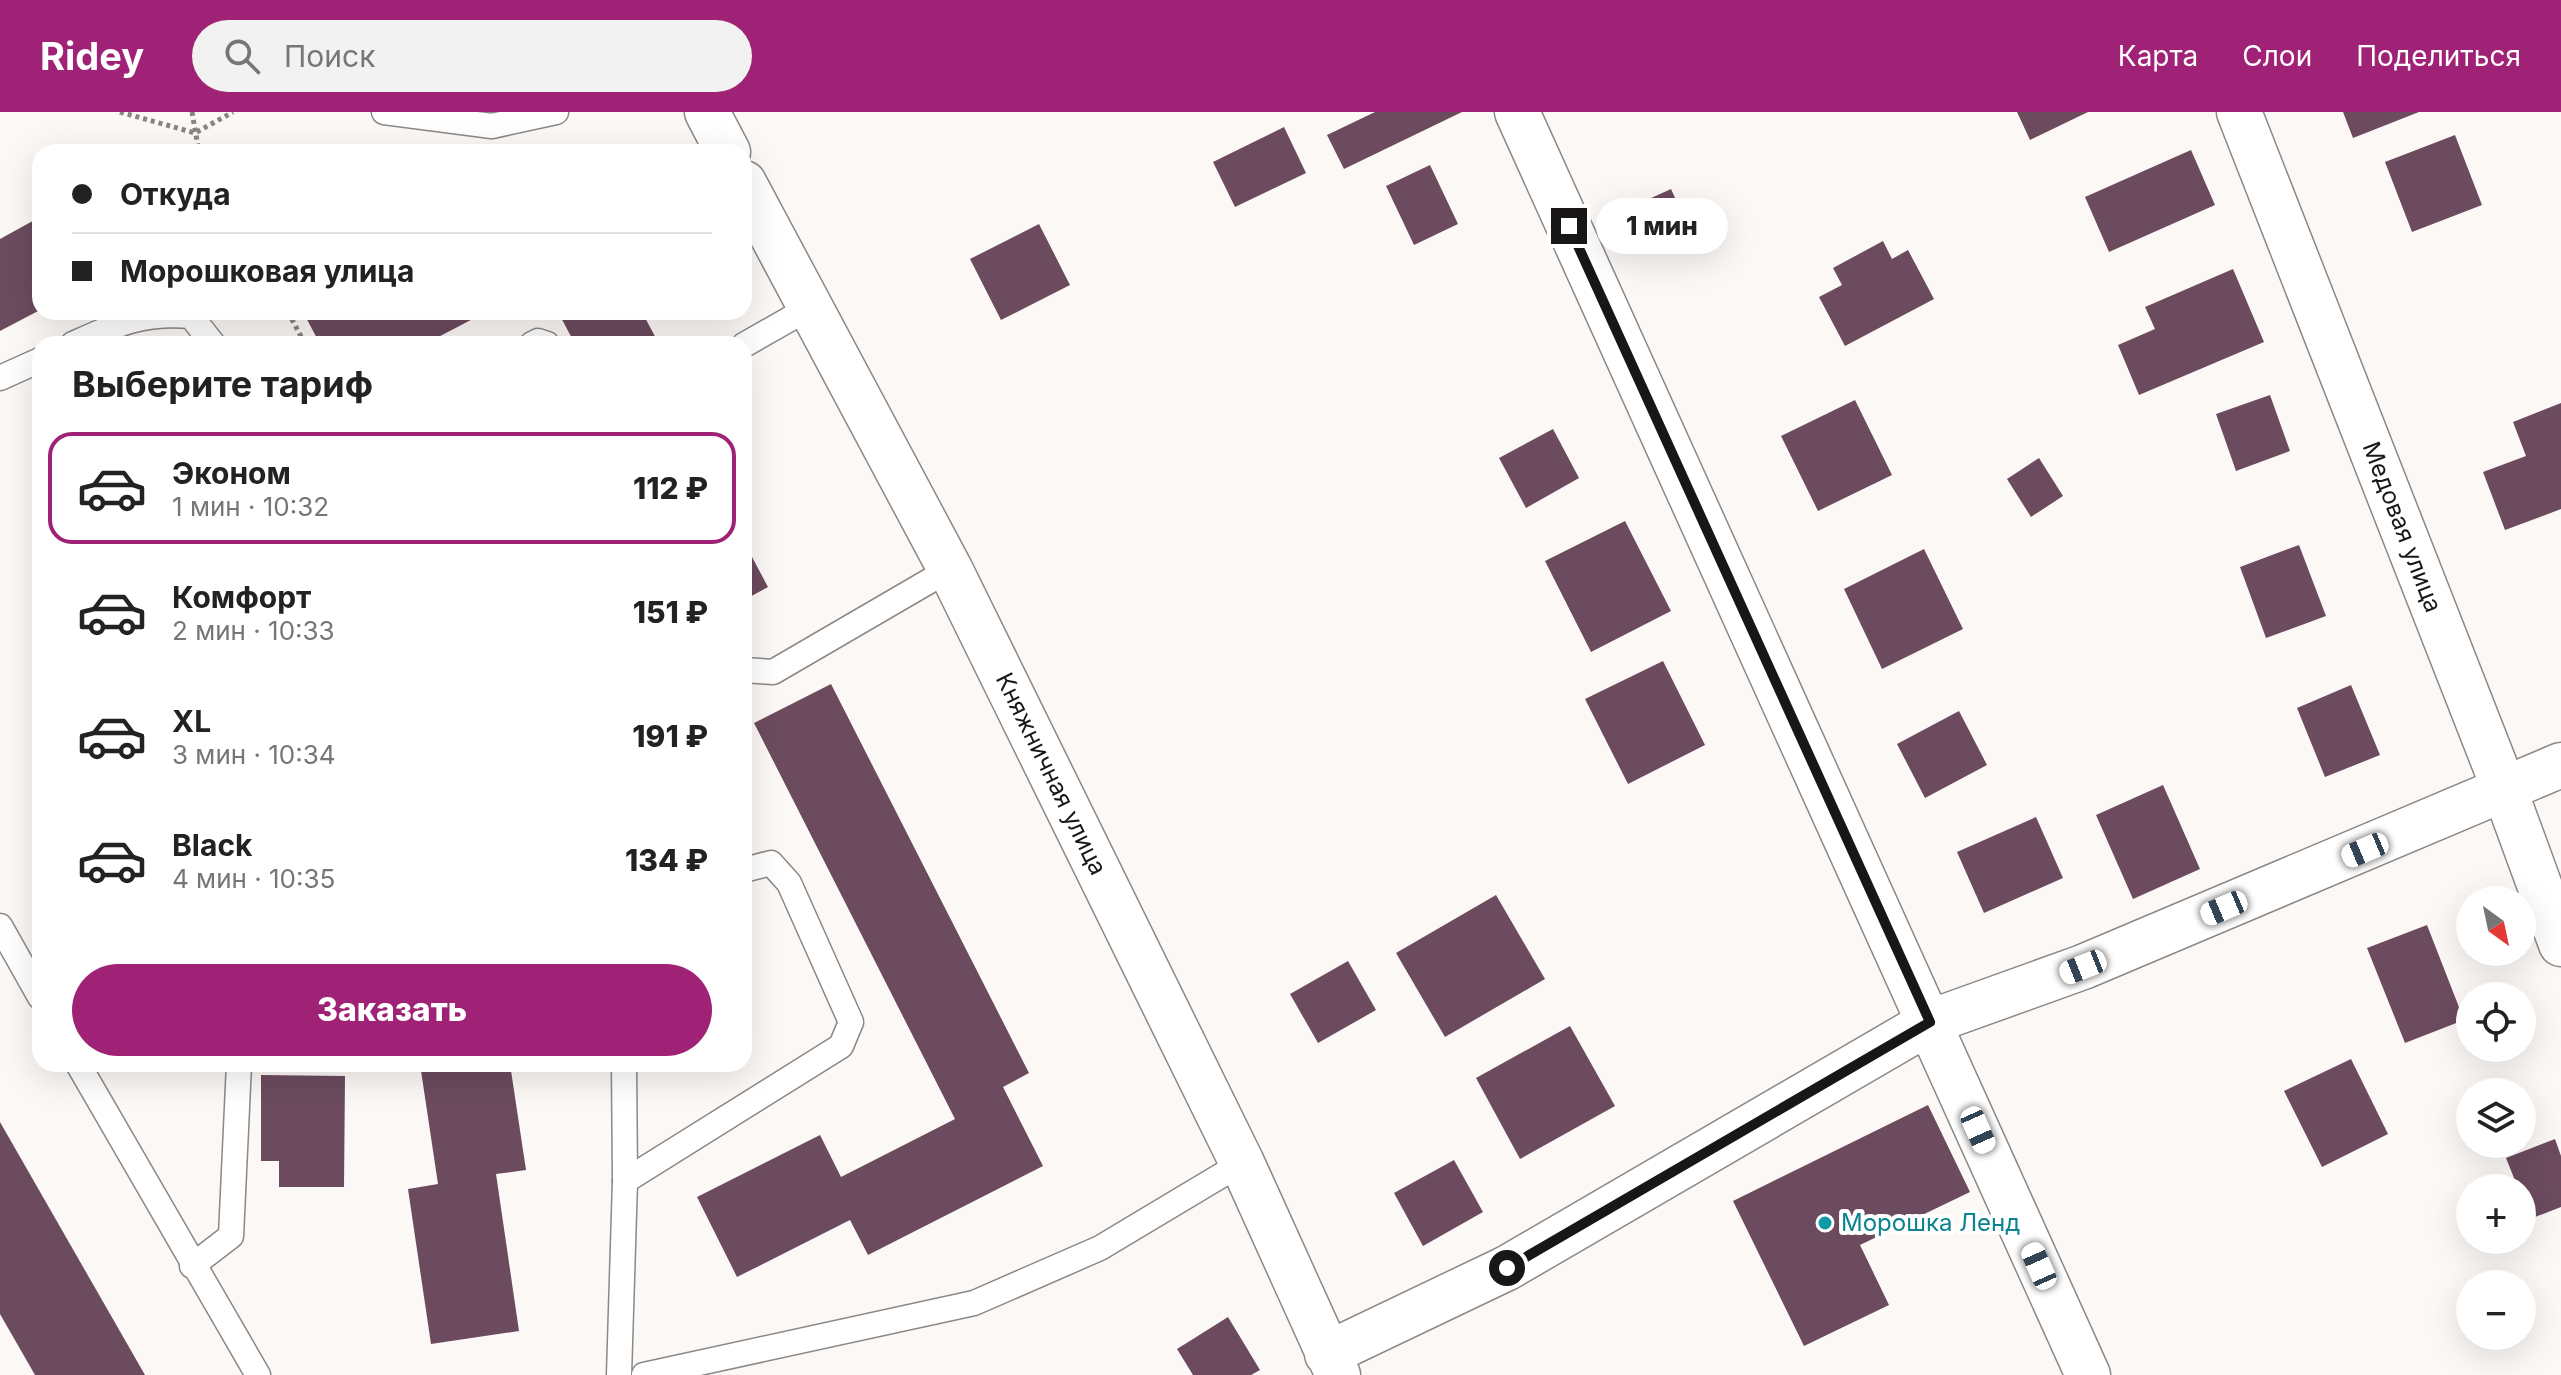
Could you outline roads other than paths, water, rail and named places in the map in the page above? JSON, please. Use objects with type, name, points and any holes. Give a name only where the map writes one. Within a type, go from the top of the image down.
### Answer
[{"type":"street","points":[[707,112],[724,144]]},
{"type":"street","points":[[1517,112],[2088,1375]]},
{"type":"street","name":"Медовая улица","points":[[2239,112],[2505,791],[2561,944]]},
{"type":"street","name":"Княжничная улица","points":[[752,198],[950,569],[1242,1163],[1333,1364]]},
{"type":"street","points":[[1333,1364],[1507,1268],[1930,1022],[2083,967],[2561,765]]},
{"type":"lane","points":[[384,112],[492,126],[556,112]]},
{"type":"lane","points":[[752,340],[809,308]]},
{"type":"lane","points":[[90,336],[125,320]]},
{"type":"lane","points":[[194,320],[207,336]]},
{"type":"lane","points":[[0,378],[32,364]]},
{"type":"lane","points":[[752,671],[773,672],[950,569]]},
{"type":"lane","points":[[625,1181],[841,1046],[851,1022],[789,883],[771,863],[752,868]]},
{"type":"lane","points":[[0,926],[32,983]]},
{"type":"lane","points":[[83,1072],[192,1266],[258,1375]]},
{"type":"lane","points":[[192,1266],[231,1236],[239,1072]]},
{"type":"lane","points":[[619,1375],[625,1181],[624,1072]]},
{"type":"lane","points":[[644,1375],[974,1303],[1100,1248],[1242,1163]]},
{"type":"place","name":"Морошка Ленд","points":[[1825,1223]]}]
